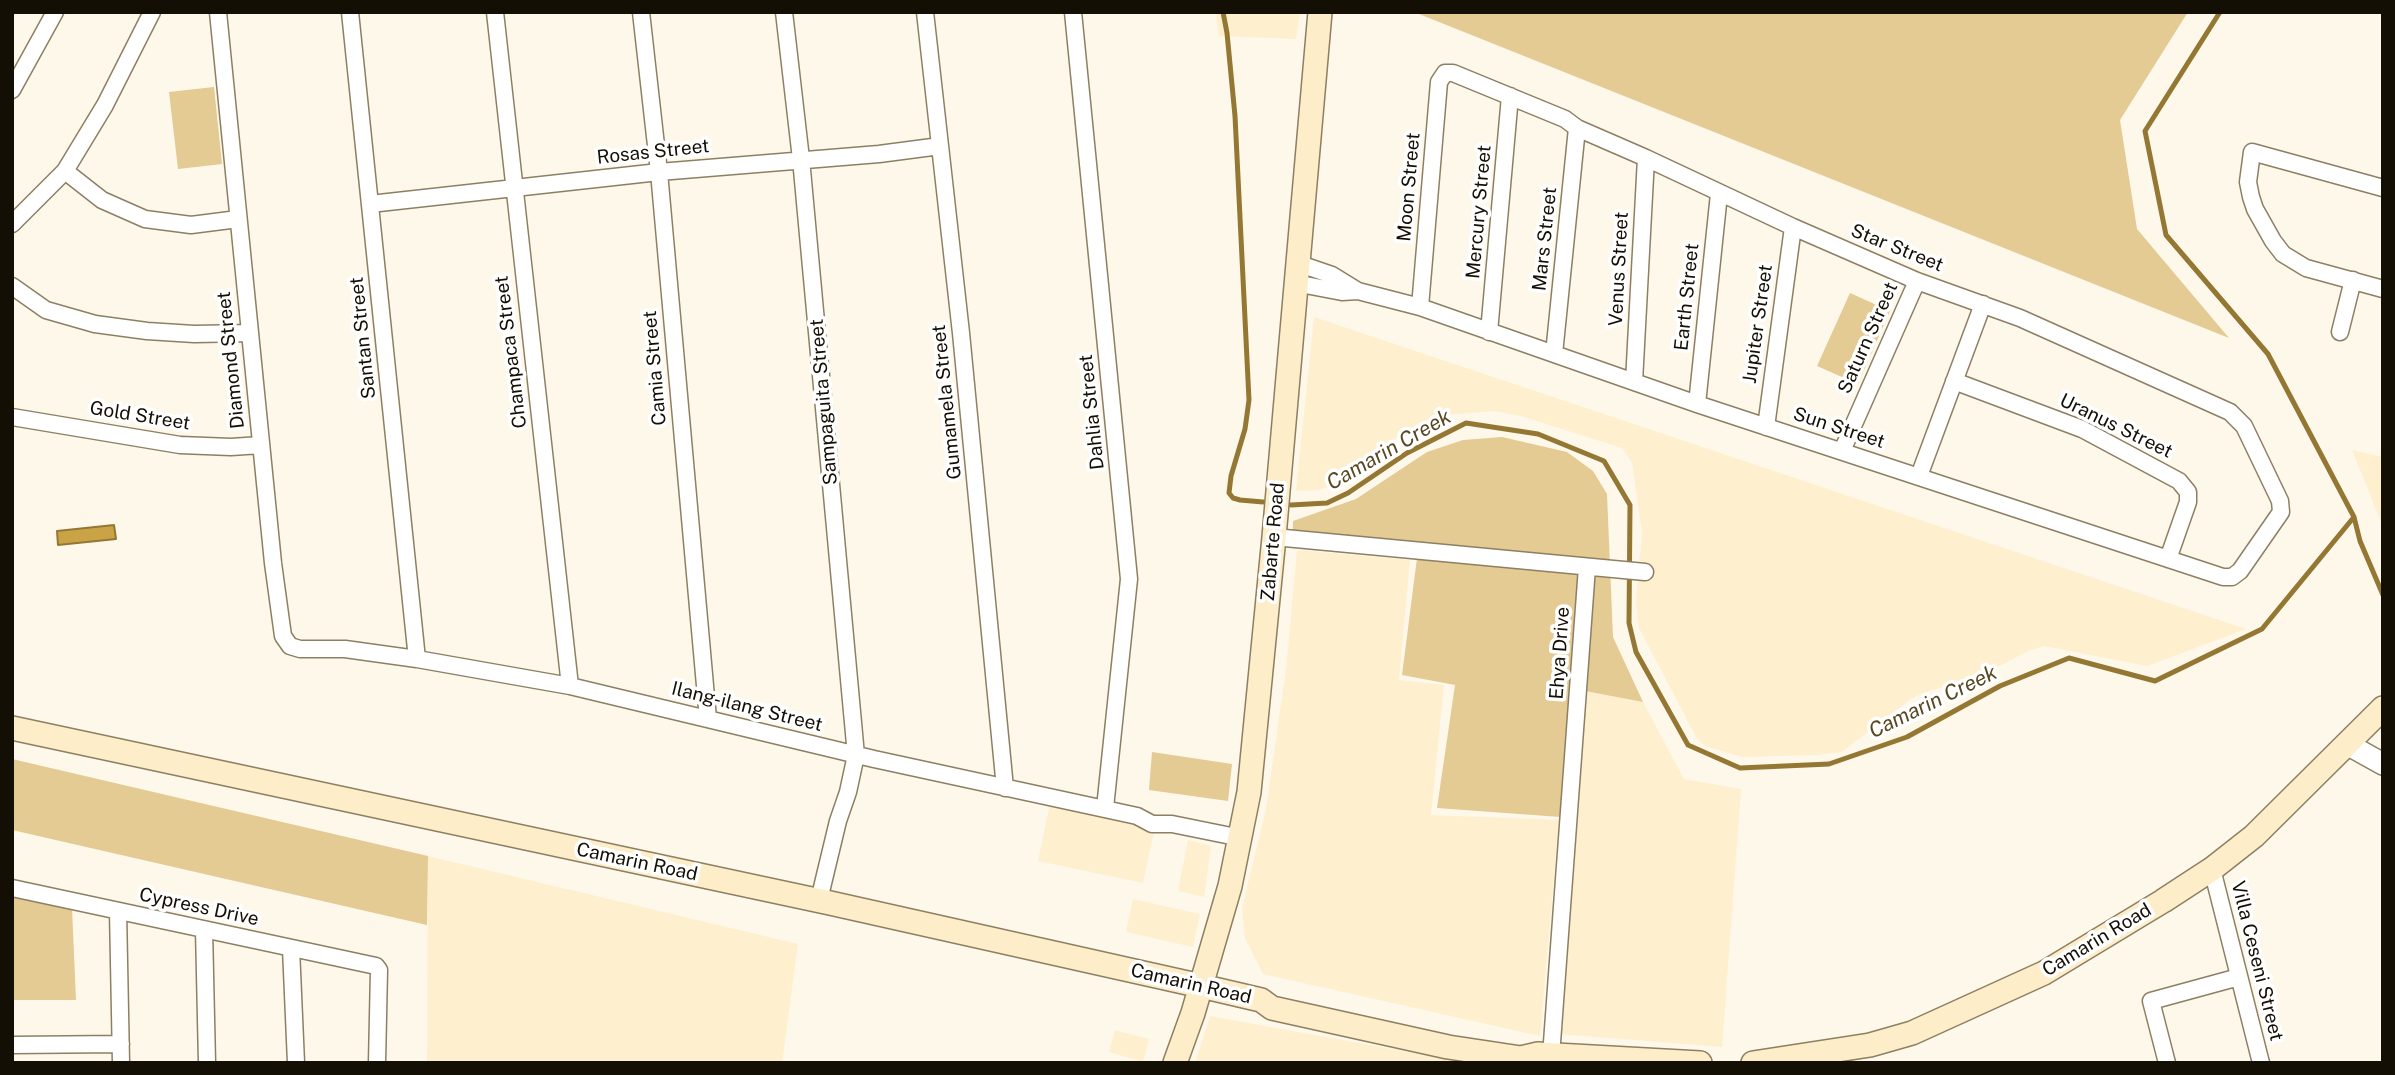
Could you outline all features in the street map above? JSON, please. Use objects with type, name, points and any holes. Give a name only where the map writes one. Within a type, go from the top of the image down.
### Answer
[{"type":"main road","name":"Zabarte Road","points":[[1175,1063],[1225,905],[1241,838],[1254,758],[1320,12]]},
{"type":"main road","name":"Camarin Road","points":[[1753,1063],[1870,1045],[1912,1033],[2044,973],[2212,869],[2254,836],[2383,708]]},
{"type":"main road","name":"Camarin Road","points":[[12,728],[824,902],[1201,986],[1261,1000],[1272,1008],[1448,1047],[1521,1058],[1544,1055],[1700,1063]]},
{"type":"street","points":[[12,90],[55,12]]},
{"type":"street","points":[[12,224],[65,171],[105,105],[152,12]]},
{"type":"street","name":"Diamond Street","points":[[218,12],[237,219],[283,636],[290,646],[300,649],[345,649]]},
{"type":"street","name":"Santan Street","points":[[350,12],[417,659]]},
{"type":"street","name":"Champaca Street","points":[[495,12],[570,686]]},
{"type":"street","name":"Camia Street","points":[[641,12],[659,172],[708,719]]},
{"type":"street","name":"Sampaguita Street","points":[[784,12],[801,159],[856,755],[848,792],[848,823],[824,902]]},
{"type":"street","name":"Gumamela Street","points":[[925,12],[962,347],[1005,788]]},
{"type":"street","name":"Dahlia Street","points":[[1073,12],[1129,579],[1105,808]]},
{"type":"street","name":"Star Street","points":[[1445,74],[1453,73],[1565,118],[1577,128],[1793,227],[1917,281],[2020,318],[2230,412],[2244,426],[2280,501],[2281,512]]},
{"type":"street","name":"Moon Street","points":[[1420,307],[1439,82],[1445,74]]},
{"type":"street","name":"Mercury Street","points":[[1489,332],[1510,96]]},
{"type":"street","name":"Mars Street","points":[[1554,354],[1577,128]]},
{"type":"street","name":"Rosas Street","points":[[370,204],[659,172],[880,154],[940,146]]},
{"type":"street","points":[[2383,188],[2252,152],[2248,182],[2250,197],[2273,241],[2294,263],[2383,289]]},
{"type":"street","name":"Venus Street","points":[[1634,382],[1646,158]]},
{"type":"street","points":[[65,171],[102,200],[145,219],[191,225],[237,219]]},
{"type":"street","name":"Earth Street","points":[[1697,404],[1719,194]]},
{"type":"street","name":"Jupiter Street","points":[[1766,427],[1793,227]]},
{"type":"street","name":"Sun Street","points":[[1296,273],[1332,275],[1358,290],[1420,307],[1697,404],[2223,577],[2232,577],[2240,572],[2281,512]]},
{"type":"street","name":"Saturn Street","points":[[1842,451],[1917,281]]},
{"type":"street","points":[[2340,332],[2353,281]]},
{"type":"street","points":[[12,286],[46,310],[95,324],[194,334],[250,333]]},
{"type":"street","points":[[1919,477],[1983,304]]},
{"type":"street","name":"Uranus Street","points":[[1954,381],[2082,429],[2179,481],[2188,492],[2188,502],[2168,559]]},
{"type":"street","name":"Gold Street","points":[[12,417],[180,445],[261,445]]},
{"type":"street","points":[[1274,537],[1645,572]]},
{"type":"street","name":"Ehya Drive","points":[[1544,1055],[1587,567]]},
{"type":"street","name":"Ilang-ilang Street","points":[[345,649],[570,686],[856,755],[1105,808],[1137,816],[1152,824],[1171,824],[1241,838]]},
{"type":"street","points":[[2347,744],[2383,764]]},
{"type":"street","name":"Villa Ceseni Street","points":[[2212,869],[2261,1063]]},
{"type":"street","name":"Cypress Drive","points":[[12,888],[377,967],[377,1063]]},
{"type":"street","points":[[118,911],[121,1063]]},
{"type":"street","points":[[204,929],[207,1063]]},
{"type":"street","points":[[291,948],[296,1063]]},
{"type":"street","points":[[2167,1063],[2151,1001],[2239,977]]},
{"type":"street","points":[[12,1045],[121,1044]]},
{"type":"shaded area","points":[[1215,12],[1300,12],[1296,39],[1219,36]]},
{"type":"shaded area","points":[[1414,12],[2188,12],[2120,120],[2137,229],[2229,338]]},
{"type":"shaded area","points":[[214,87],[222,164],[178,169],[169,92]]},
{"type":"shaded area","points":[[1850,293],[1890,311],[1858,384],[1817,366]]},
{"type":"shaded area","points":[[1314,317],[2246,629],[2147,666],[2044,646],[2028,651],[1979,677],[1912,698],[1842,752],[1742,757],[1705,746],[1696,737],[1639,628],[1636,602],[1642,532],[1632,463],[1622,448],[1521,416],[1493,411],[1445,415],[1386,443],[1358,462],[1344,480],[1319,490],[1296,491]]},
{"type":"shaded area","points":[[1502,437],[1567,452],[1593,471],[1607,494],[1613,637],[1643,702],[1585,691],[1574,818],[1437,808],[1455,685],[1402,675],[1417,558],[1292,545],[1293,521],[1356,499],[1427,452],[1463,440]]},
{"type":"shaded area","points":[[2352,450],[2383,457],[2383,527]]},
{"type":"shaded area","points":[[114,525],[116,539],[58,545],[57,531]]},
{"type":"shaded area","points":[[1297,550],[1410,560],[1399,680],[1444,685],[1431,815],[1559,820],[1540,1036],[1263,974],[1245,938],[1242,908],[1266,809],[1286,670]]},
{"type":"shaded area","points":[[1585,691],[1643,702],[1684,779],[1741,789],[1722,1047],[1559,1034]]},
{"type":"shaded area","points":[[1152,752],[1232,764],[1228,801],[1149,790]]},
{"type":"shaded area","points":[[12,759],[428,856],[427,925],[12,830]]},
{"type":"shaded area","points":[[1050,804],[1155,826],[1143,883],[1038,861]]},
{"type":"shaded area","points":[[1188,840],[1211,846],[1204,897],[1178,891]]},
{"type":"shaded area","points":[[428,856],[798,944],[782,1063],[427,1063]]},
{"type":"shaded area","points":[[12,896],[72,908],[76,1000],[12,1000]]},
{"type":"shaded area","points":[[1133,899],[1200,914],[1193,947],[1126,932]]},
{"type":"shaded area","points":[[1210,1016],[1470,1063],[1195,1063]]},
{"type":"shaded area","points":[[1115,1030],[1149,1039],[1143,1062],[1109,1052]]},
{"type":"waterway","name":"Camarin Creek","points":[[1223,12],[1235,116],[1249,400],[1245,429],[1231,476],[1229,493],[1240,500],[1263,502]]},
{"type":"waterway","points":[[2220,12],[2145,131],[2166,235],[2268,354],[2354,517],[2360,541],[2383,595]]},
{"type":"waterway","name":"Camarin Creek","points":[[1291,505],[1327,503],[1348,493],[1407,453],[1466,423],[1538,434],[1604,461],[1630,505],[1629,623],[1636,652],[1688,745],[1740,768],[1829,764],[1907,737],[2000,686],[2069,658],[2155,681],[2262,629],[2354,517]]}]
